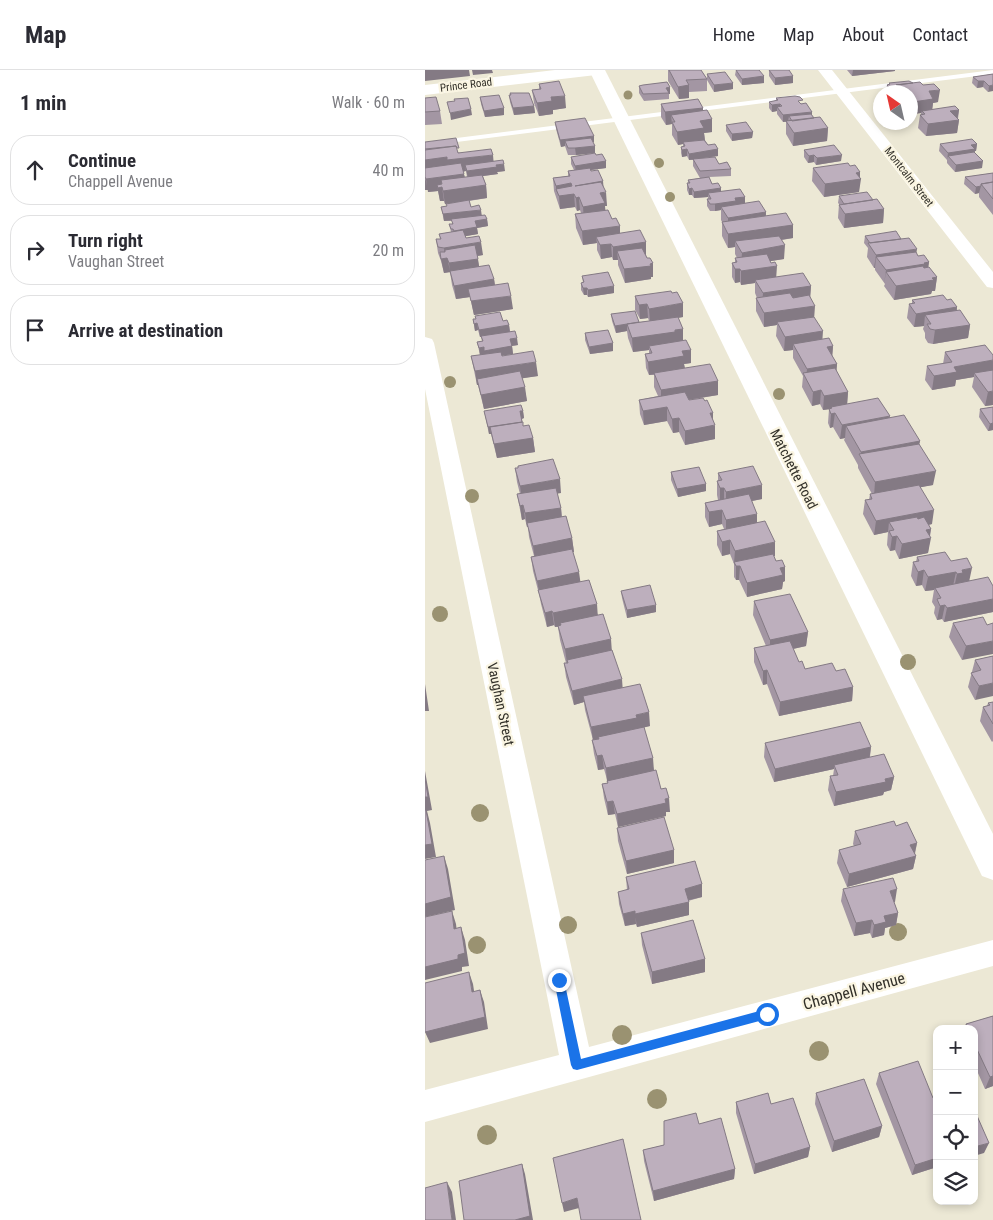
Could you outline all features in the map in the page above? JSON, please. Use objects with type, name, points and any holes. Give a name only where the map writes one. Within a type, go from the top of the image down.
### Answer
[{"type":"main road","name":"Prince Road","points":[[425,90],[596,70]]},
{"type":"main road","name":"Matchette Road","points":[[596,70],[993,866]]},
{"type":"street","name":"Montcalm Street","points":[[825,70],[993,283]]},
{"type":"street","name":"Vaughan Street","points":[[425,343],[577,1065]]},
{"type":"street","name":"Chappell Avenue","points":[[425,1106],[993,953]]},
{"type":"lane","points":[[425,144],[993,72]]},
{"type":"building","points":[[669,70],[701,70],[707,79],[686,80],[689,85],[678,87]]},
{"type":"building","points":[[736,70],[759,70],[764,76],[742,79]]},
{"type":"building","points":[[769,70],[789,70],[793,76],[775,78]]},
{"type":"building","points":[[725,72],[733,83],[714,85],[707,74]]},
{"type":"building","points":[[993,74],[993,85],[989,86],[984,81],[978,81],[973,77]]},
{"type":"building","points":[[559,81],[565,96],[551,97],[552,101],[537,103],[532,90],[541,89],[539,84]]},
{"type":"building","points":[[909,81],[913,83],[887,85],[889,83]]},
{"type":"building","points":[[667,82],[670,87],[666,88],[669,93],[643,94],[639,86],[643,85]]},
{"type":"building","points":[[920,82],[923,85],[934,84],[940,90],[929,91],[933,99],[918,101],[918,85],[896,85]]},
{"type":"building","points":[[510,93],[529,93],[534,106],[513,108]]},
{"type":"building","points":[[499,95],[504,108],[484,111],[480,97]]},
{"type":"building","points":[[436,97],[440,111],[425,112],[425,98]]},
{"type":"building","points":[[800,97],[803,100],[798,101],[801,104],[806,103],[812,112],[783,115],[777,107],[782,106],[780,104],[772,105],[769,102],[778,100],[776,98]]},
{"type":"building","points":[[468,98],[471,109],[450,113],[447,102],[455,101],[454,99]]},
{"type":"building","points":[[698,99],[703,108],[665,112],[661,104]]},
{"type":"building","points":[[955,106],[959,110],[950,111],[959,120],[928,124],[920,115],[925,114],[922,111]]},
{"type":"building","points":[[707,110],[712,119],[700,121],[704,128],[677,132],[671,115]]},
{"type":"building","points":[[811,114],[814,118],[792,121],[789,116]]},
{"type":"building","points":[[820,117],[828,128],[794,133],[786,121]]},
{"type":"building","points":[[585,118],[594,136],[560,140],[555,122]]},
{"type":"building","points":[[746,122],[753,132],[732,134],[726,125]]},
{"type":"building","points":[[456,138],[459,148],[456,146],[425,149],[425,142]]},
{"type":"building","points":[[591,138],[595,146],[568,148],[565,141]]},
{"type":"building","points":[[972,139],[977,144],[971,145],[975,149],[948,153],[940,144]]},
{"type":"building","points":[[704,140],[708,145],[715,144],[718,149],[689,154],[687,149],[682,150],[681,147],[685,146],[683,142]]},
{"type":"building","points":[[834,145],[842,155],[817,158],[814,155],[809,156],[804,150]]},
{"type":"building","points":[[456,146],[458,153],[491,149],[493,155],[447,160],[447,157],[425,160],[425,150]]},
{"type":"building","points":[[974,152],[983,161],[956,165],[948,156]]},
{"type":"building","points":[[595,153],[596,155],[602,154],[606,161],[575,166],[571,157]]},
{"type":"building","points":[[715,157],[719,164],[727,162],[731,169],[700,171],[693,159]]},
{"type":"building","points":[[503,160],[504,164],[496,165],[497,167],[467,171],[465,165]]},
{"type":"building","points":[[461,163],[464,174],[426,179],[425,177],[425,168]]},
{"type":"building","points":[[848,163],[850,166],[855,165],[860,172],[856,173],[861,179],[825,184],[813,168]]},
{"type":"building","points":[[590,168],[591,171],[598,170],[603,181],[575,186],[601,182],[606,192],[600,193],[605,203],[583,207],[579,197],[576,198],[574,194],[559,196],[556,189],[572,186],[571,183],[556,186],[553,178],[570,176],[568,171]]},
{"type":"building","points":[[993,173],[993,182],[976,187],[965,177]]},
{"type":"building","points":[[482,175],[486,185],[443,191],[442,187],[438,188],[437,185],[442,184],[441,180]]},
{"type":"building","points":[[709,177],[712,184],[718,183],[721,188],[694,192],[692,188],[689,189],[687,183],[690,183],[688,180]]},
{"type":"building","points":[[993,182],[993,199],[981,184]]},
{"type":"building","points":[[740,189],[745,197],[735,198],[736,201],[710,204],[707,199],[711,199],[708,193]]},
{"type":"building","points":[[867,192],[873,200],[844,204],[839,196]]},
{"type":"building","points":[[877,199],[884,209],[845,214],[839,205]]},
{"type":"building","points":[[469,200],[471,207],[479,205],[481,210],[443,214],[441,207],[447,206],[446,204]]},
{"type":"building","points":[[759,201],[766,212],[728,218],[721,207]]},
{"type":"building","points":[[608,210],[612,219],[616,218],[620,226],[582,231],[575,214]]},
{"type":"building","points":[[786,213],[793,225],[728,234],[722,222]]},
{"type":"building","points":[[485,215],[487,219],[475,221],[477,227],[454,231],[449,224],[453,224],[451,219]]},
{"type":"building","points":[[463,230],[466,238],[479,236],[481,242],[444,248],[438,247],[436,239],[441,239],[439,234]]},
{"type":"building","points":[[640,230],[646,242],[613,247],[611,244],[600,245],[596,237]]},
{"type":"building","points":[[896,231],[901,239],[870,243],[865,236]]},
{"type":"building","points":[[779,236],[785,245],[742,253],[735,241]]},
{"type":"building","points":[[909,238],[917,249],[876,255],[868,243]]},
{"type":"building","points":[[475,245],[478,259],[449,263],[447,258],[441,259],[440,252]]},
{"type":"building","points":[[642,248],[647,258],[650,258],[653,263],[650,264],[651,266],[624,269],[617,251]]},
{"type":"building","points":[[916,252],[918,256],[924,255],[929,262],[886,270],[876,257]]},
{"type":"building","points":[[767,254],[771,263],[775,262],[777,266],[741,271],[740,269],[735,269],[732,263],[737,262],[735,258]]},
{"type":"building","points":[[489,265],[494,279],[454,286],[450,271]]},
{"type":"building","points":[[923,266],[924,268],[929,267],[937,277],[932,278],[934,280],[896,286],[886,272]]},
{"type":"building","points":[[608,272],[614,286],[588,290],[583,288],[581,283],[584,282],[582,276]]},
{"type":"building","points":[[803,273],[811,286],[763,293],[755,280]]},
{"type":"building","points":[[508,283],[511,296],[471,301],[468,289]]},
{"type":"building","points":[[671,291],[672,293],[677,292],[683,303],[649,309],[647,304],[639,305],[635,296]]},
{"type":"building","points":[[790,293],[793,298],[809,295],[815,306],[764,313],[756,298]]},
{"type":"building","points":[[943,295],[947,300],[951,299],[957,307],[916,314],[909,304],[915,303],[912,300]]},
{"type":"building","points":[[960,310],[970,325],[935,330],[930,329],[927,324],[931,324],[925,315]]},
{"type":"building","points":[[635,311],[639,322],[615,326],[611,314]]},
{"type":"building","points":[[500,312],[503,321],[507,320],[509,325],[479,330],[477,323],[474,324],[473,319],[476,319],[475,316]]},
{"type":"building","points":[[678,317],[683,329],[675,330],[675,332],[632,338],[627,324]]},
{"type":"building","points":[[814,317],[823,331],[785,337],[777,322]]},
{"type":"building","points":[[608,330],[613,343],[589,347],[585,333]]},
{"type":"building","points":[[515,331],[517,338],[510,339],[512,346],[484,351],[484,347],[479,348],[477,342],[483,341],[481,336]]},
{"type":"building","points":[[829,338],[833,346],[827,347],[837,364],[807,369],[793,344]]},
{"type":"building","points":[[686,340],[691,350],[682,351],[684,356],[648,362],[645,354],[652,353],[649,346]]},
{"type":"building","points":[[985,345],[993,355],[993,360],[954,367],[957,372],[934,376],[927,366],[952,362],[945,352]]},
{"type":"building","points":[[533,351],[536,362],[475,371],[471,356],[501,352],[502,356]]},
{"type":"building","points":[[710,364],[718,381],[661,390],[654,373]]},
{"type":"building","points":[[835,368],[848,392],[824,396],[821,390],[813,392],[803,373]]},
{"type":"building","points":[[993,370],[993,391],[988,392],[974,373]]},
{"type":"building","points":[[520,371],[525,387],[481,395],[477,379]]},
{"type":"building","points":[[685,392],[689,400],[703,398],[705,401],[707,400],[713,413],[710,413],[715,425],[685,431],[679,418],[672,419],[667,407],[643,411],[639,400]]},
{"type":"building","points":[[878,398],[890,416],[842,425],[835,413],[831,414],[829,409],[831,407]]},
{"type":"building","points":[[521,405],[523,411],[520,411],[522,422],[488,427],[484,411]]},
{"type":"building","points":[[993,407],[993,423],[990,424],[980,409]]},
{"type":"building","points":[[904,415],[920,441],[861,452],[846,426]]},
{"type":"building","points":[[523,422],[523,426],[529,425],[533,438],[494,444],[490,427]]},
{"type":"building","points":[[919,444],[936,471],[875,482],[859,454]]},
{"type":"building","points":[[553,459],[560,479],[520,486],[515,468]]},
{"type":"building","points":[[753,466],[762,485],[726,492],[724,488],[720,488],[717,481],[722,480],[718,473]]},
{"type":"building","points":[[699,467],[706,484],[677,489],[671,472]]},
{"type":"building","points":[[919,485],[934,510],[876,521],[865,500],[872,499],[870,494]]},
{"type":"building","points":[[556,488],[561,508],[525,513],[523,505],[520,506],[517,494]]},
{"type":"building","points":[[749,494],[757,514],[726,520],[722,510],[709,512],[705,503]]},
{"type":"building","points":[[566,516],[572,538],[533,546],[527,523]]},
{"type":"building","points":[[917,517],[918,519],[924,517],[931,529],[926,530],[931,538],[902,544],[897,536],[892,537],[889,531],[894,530],[889,522]]},
{"type":"building","points":[[765,521],[775,542],[735,551],[730,540],[722,542],[717,531]]},
{"type":"building","points":[[572,549],[579,572],[537,581],[531,557]]},
{"type":"building","points":[[945,552],[951,561],[967,558],[972,568],[962,570],[963,573],[957,574],[956,572],[928,577],[924,570],[918,572],[913,562],[919,561],[917,557]]},
{"type":"building","points":[[773,554],[776,561],[782,560],[785,567],[780,568],[783,575],[747,583],[740,566],[736,566],[734,562]]},
{"type":"building","points":[[988,577],[993,586],[993,599],[947,608],[945,605],[940,606],[937,599],[941,598],[935,588]]},
{"type":"building","points":[[589,580],[597,604],[545,613],[538,590]]},
{"type":"building","points":[[650,585],[656,605],[627,610],[621,591]]},
{"type":"building","points":[[790,594],[808,632],[770,640],[754,601]]},
{"type":"building","points":[[603,614],[611,639],[565,649],[558,626],[561,625],[560,623]]},
{"type":"building","points":[[983,617],[987,625],[993,623],[993,641],[966,646],[953,623]]},
{"type":"building","points":[[790,641],[799,662],[802,661],[805,669],[832,663],[836,671],[845,669],[853,687],[780,702],[767,670],[763,671],[754,648]]},
{"type":"building","points":[[612,650],[622,679],[572,691],[564,663],[568,663],[567,660]]},
{"type":"building","points":[[993,656],[993,683],[979,686],[971,673],[981,670],[975,660]]},
{"type":"building","points":[[640,684],[649,712],[636,715],[637,718],[591,727],[583,696]]},
{"type":"building","points":[[993,702],[993,724],[983,707]]},
{"type":"building","points":[[860,722],[871,747],[775,769],[765,743]]},
{"type":"building","points":[[644,727],[653,758],[606,768],[602,755],[597,756],[592,740]]},
{"type":"building","points":[[884,754],[894,777],[885,779],[886,782],[836,792],[830,776],[838,775],[834,765]]},
{"type":"building","points":[[656,770],[661,789],[666,788],[669,798],[665,799],[666,803],[617,814],[613,801],[607,802],[602,784],[608,783],[607,781]]},
{"type":"building","points":[[425,778],[428,797],[425,797]]},
{"type":"building","points":[[425,810],[432,844],[425,845]]},
{"type":"building","points":[[664,817],[674,850],[626,861],[617,828]]},
{"type":"building","points":[[894,821],[896,826],[907,822],[917,843],[910,845],[916,856],[849,874],[839,850],[861,844],[855,831]]},
{"type":"building","points":[[444,856],[451,897],[425,904],[425,860]]},
{"type":"building","points":[[695,861],[702,884],[685,889],[689,902],[635,914],[635,911],[623,914],[618,892],[629,889],[626,877]]},
{"type":"building","points":[[893,878],[897,889],[890,891],[898,913],[884,916],[886,922],[874,925],[872,920],[856,923],[843,889]]},
{"type":"building","points":[[452,911],[454,929],[461,927],[465,953],[458,955],[458,959],[425,967],[425,917]]},
{"type":"building","points":[[693,920],[705,959],[652,972],[641,933]]},
{"type":"building","points":[[469,972],[472,992],[480,990],[485,1017],[425,1032],[425,983]]},
{"type":"building","points":[[993,1016],[993,1076],[990,1077],[978,1052],[978,1025],[966,1024]]},
{"type":"building","points":[[918,1061],[933,1098],[933,1159],[915,1165],[879,1073]]},
{"type":"building","points":[[864,1079],[882,1126],[834,1141],[816,1093]]},
{"type":"building","points":[[768,1093],[771,1104],[793,1098],[810,1147],[755,1164],[736,1102]]},
{"type":"building","points":[[696,1113],[699,1124],[721,1118],[735,1169],[653,1191],[643,1150],[664,1145],[664,1121]]},
{"type":"building","points":[[978,1118],[989,1143],[978,1146]]},
{"type":"building","points":[[623,1139],[641,1220],[581,1220],[577,1198],[562,1203],[553,1158]]},
{"type":"building","points":[[522,1164],[530,1216],[515,1220],[464,1220],[459,1181]]},
{"type":"building","points":[[447,1182],[452,1220],[425,1220],[425,1188]]},
{"type":"route","points":[[559,980],[577,1065],[767,1014]]}]
